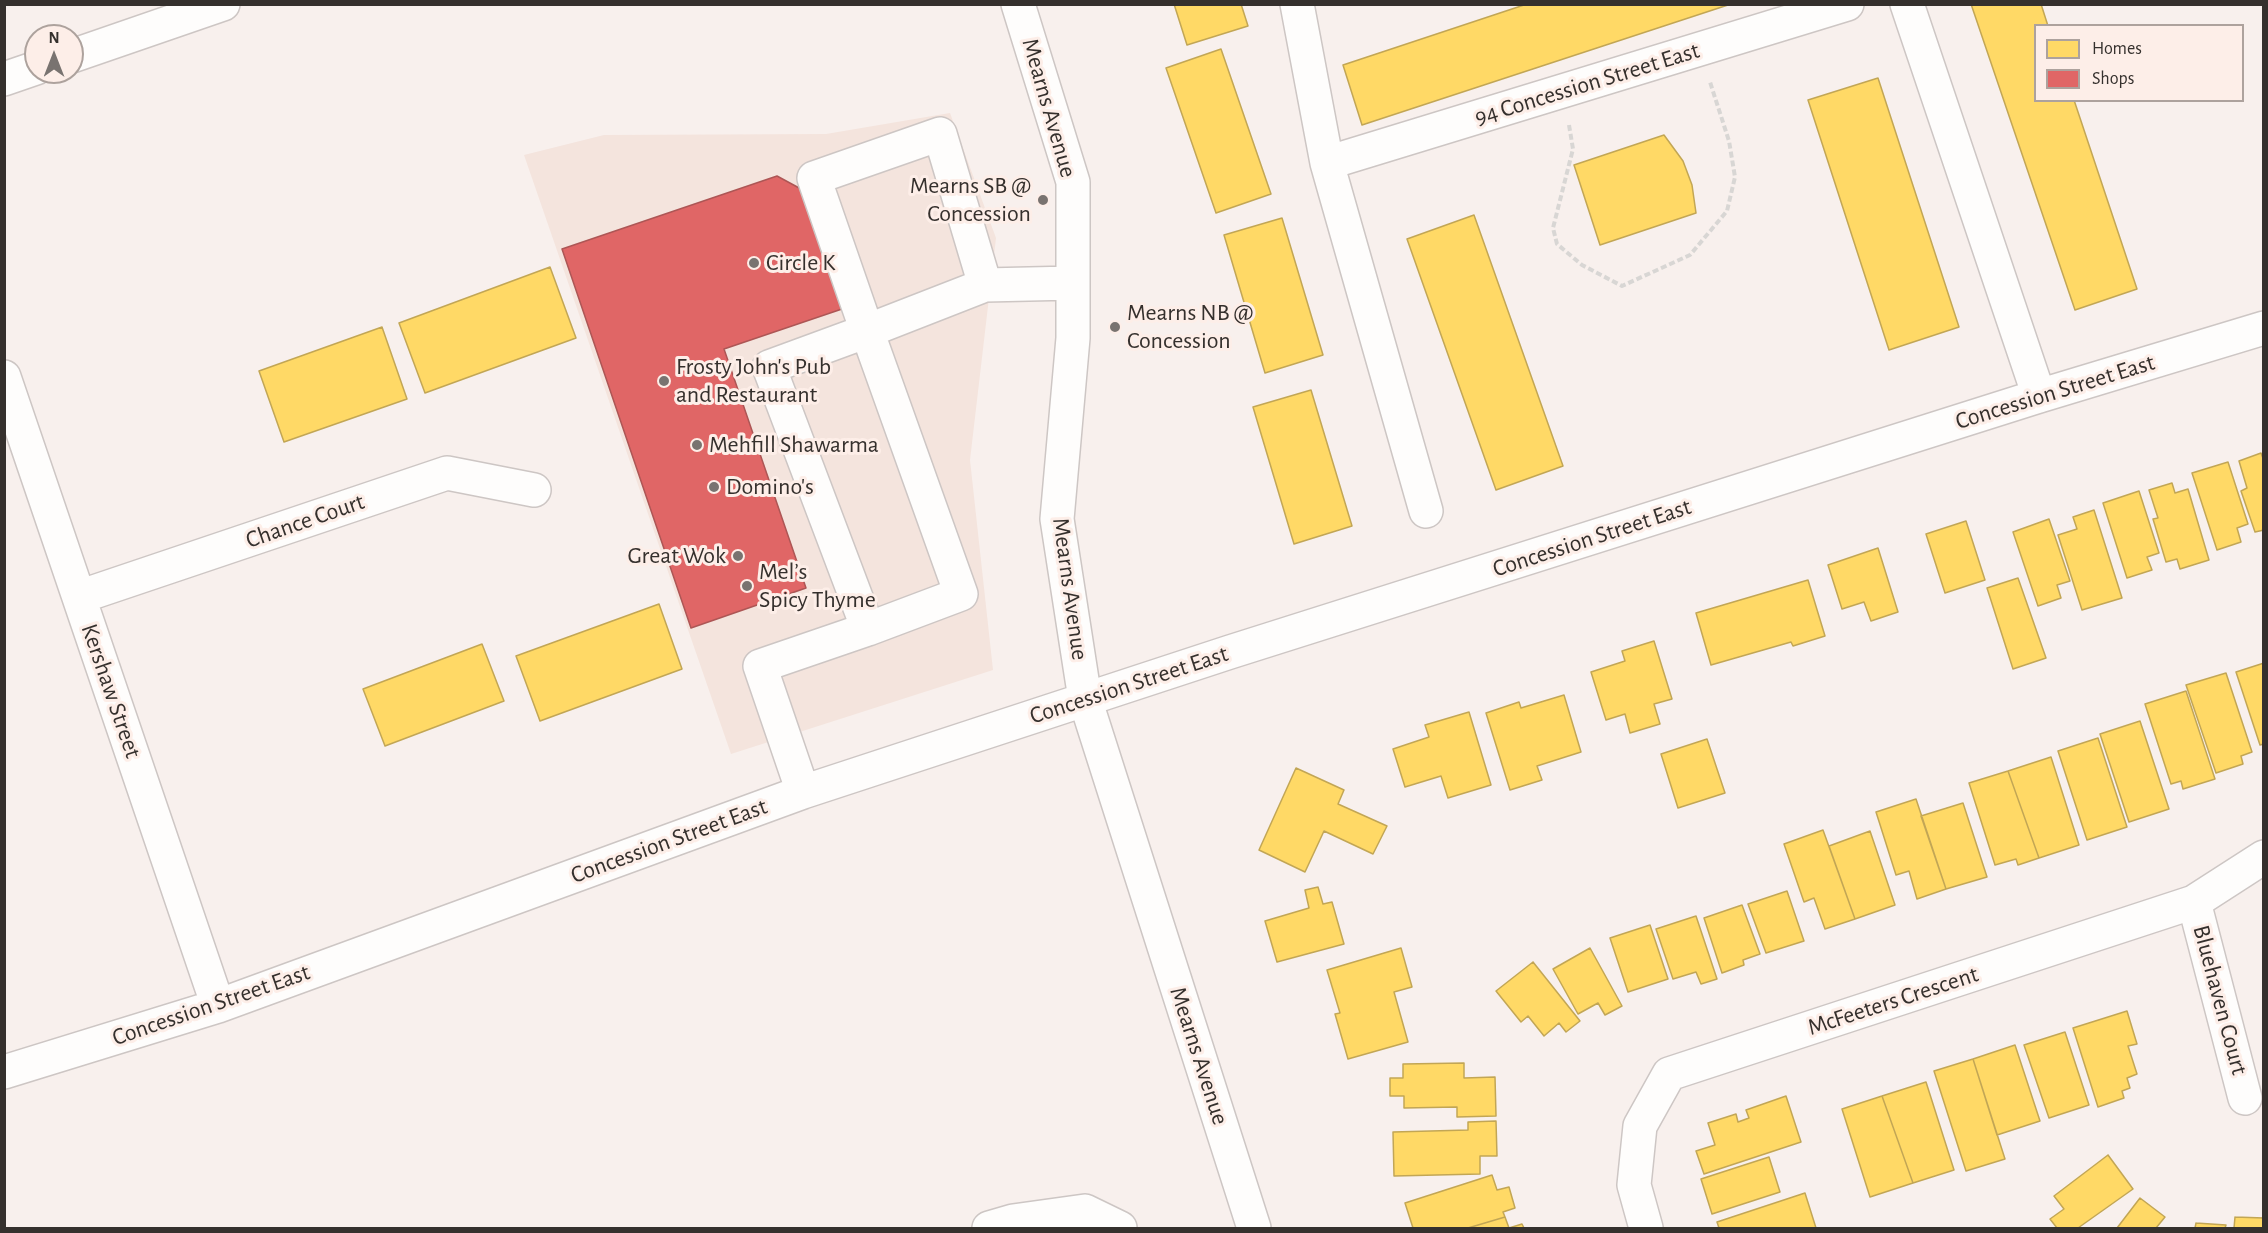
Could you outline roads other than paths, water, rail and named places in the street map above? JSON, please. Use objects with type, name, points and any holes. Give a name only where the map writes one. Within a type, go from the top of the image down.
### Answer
[{"type":"street","points":[[84,52],[223,4]]},
{"type":"street","name":"Mearns Avenue","points":[[1018,4],[1072,182],[1072,338],[1057,519],[1085,699],[1254,1228]]},
{"type":"street","points":[[1298,4],[1327,163],[1426,511]]},
{"type":"street","name":"94 Concession Street East","points":[[1327,163],[1847,4]]},
{"type":"street","points":[[1907,4],[2039,396]]},
{"type":"street","points":[[4,79],[24,72]]},
{"type":"street","points":[[803,792],[760,666],[961,594],[814,178],[940,134],[985,285]]},
{"type":"street","points":[[868,629],[769,367],[985,285],[1072,283]]},
{"type":"street","name":"Concession Street East","points":[[4,1072],[218,1005],[803,792],[1085,699],[2039,396],[2264,328]]},
{"type":"street","name":"Kershaw Street","points":[[4,377],[218,1005]]},
{"type":"street","name":"Chance Court","points":[[79,597],[447,473],[534,490]]},
{"type":"street","name":"McFeeters Crescent","points":[[1646,1228],[1634,1185],[1640,1126],[1669,1074],[2194,902],[2264,857]]},
{"type":"street","name":"Bluehaven Court","points":[[2194,902],[2245,1098]]},
{"type":"street","points":[[989,1228],[1013,1221],[1085,1210],[1120,1228]]},
{"type":"place","name":"Mearns SB @ Concession","points":[[1043,200]]},
{"type":"place","name":"Circle K","points":[[754,263]]},
{"type":"place","name":"Mearns NB @ Concession","points":[[1115,327]]},
{"type":"place","name":"Frosty John's Pub and Restaurant","points":[[664,381]]},
{"type":"place","name":"Mehfill Shawarma","points":[[697,445]]},
{"type":"place","name":"Domino's","points":[[714,487]]},
{"type":"place","name":"Great Wok","points":[[738,556]]},
{"type":"place","name":"Mel’s Spicy Thyme","points":[[747,586]]}]
